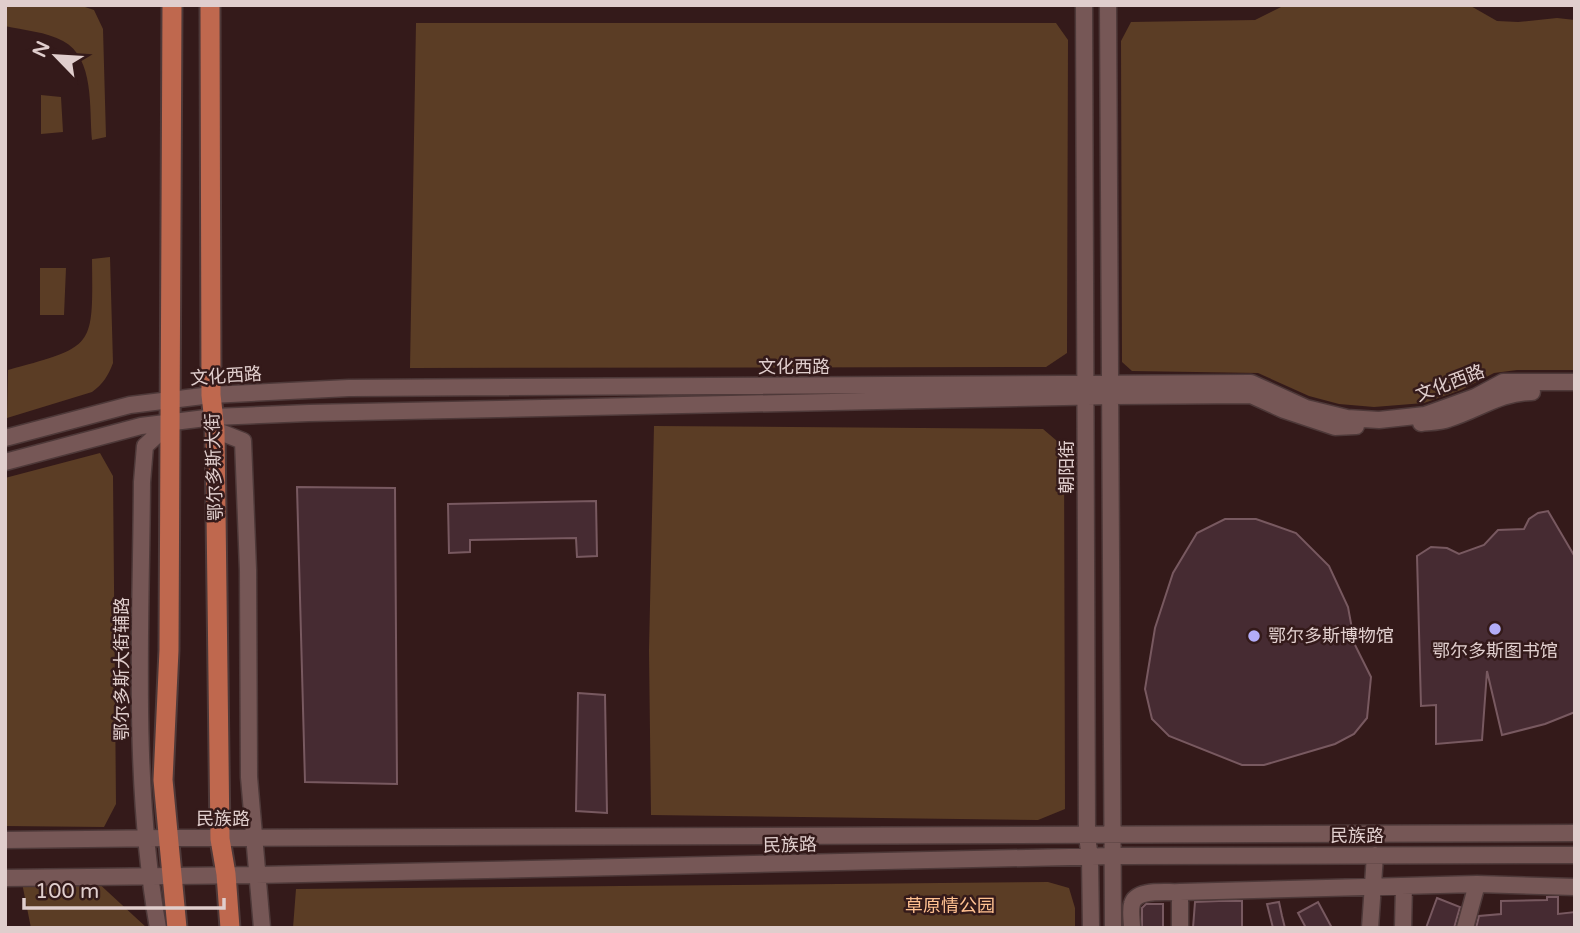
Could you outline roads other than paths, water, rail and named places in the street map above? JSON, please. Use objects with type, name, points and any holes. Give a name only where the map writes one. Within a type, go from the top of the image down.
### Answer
[{"type":"main road","points":[[172,5],[172,422],[169,650],[163,780],[177,928]]},
{"type":"main road","name":"鄂尔多斯大街","points":[[210,5],[211,395],[214,424],[220,839],[230,928]]},
{"type":"street","name":"朝阳街","points":[[1084,5],[1087,836],[1091,928]]},
{"type":"street","points":[[1108,5],[1113,928]]},
{"type":"street","name":"文化西路","points":[[1111,390],[1251,383],[1306,408],[1346,418],[1379,420],[1425,415],[1475,397],[1503,383],[1575,382]]},
{"type":"street","name":"文化西路","points":[[5,438],[130,405],[211,395],[349,388],[1111,390],[1251,395],[1284,410],[1335,427],[1397,426],[1447,420],[1497,397],[1518,392],[1575,393]]},
{"type":"street","name":"文化西路","points":[[5,462],[141,426],[172,422],[214,424],[1086,390]]},
{"type":"street","name":"鄂尔多斯大街辅路","points":[[158,928],[141,786],[142,482],[145,446],[172,422]]},
{"type":"street","points":[[214,424],[243,441],[248,569],[249,777],[262,928]]},
{"type":"street","name":"民族路","points":[[5,840],[1575,833]]},
{"type":"street","points":[[1370,928],[1375,887],[1375,855]]},
{"type":"street","name":"民族路","points":[[5,878],[1113,856],[1575,855]]},
{"type":"street","points":[[1465,928],[1477,884]]},
{"type":"street","points":[[1132,928],[1132,904],[1144,894],[1477,884],[1575,887]]},
{"type":"street","points":[[1403,928],[1404,886]]},
{"type":"street","points":[[1180,892],[1180,928]]},
{"type":"place","name":"鄂尔多斯图书馆","points":[[1495,629]]},
{"type":"place","name":"鄂尔多斯博物馆","points":[[1254,636]]},
{"type":"park label","name":"草原情公园","points":[[950,906]]}]
